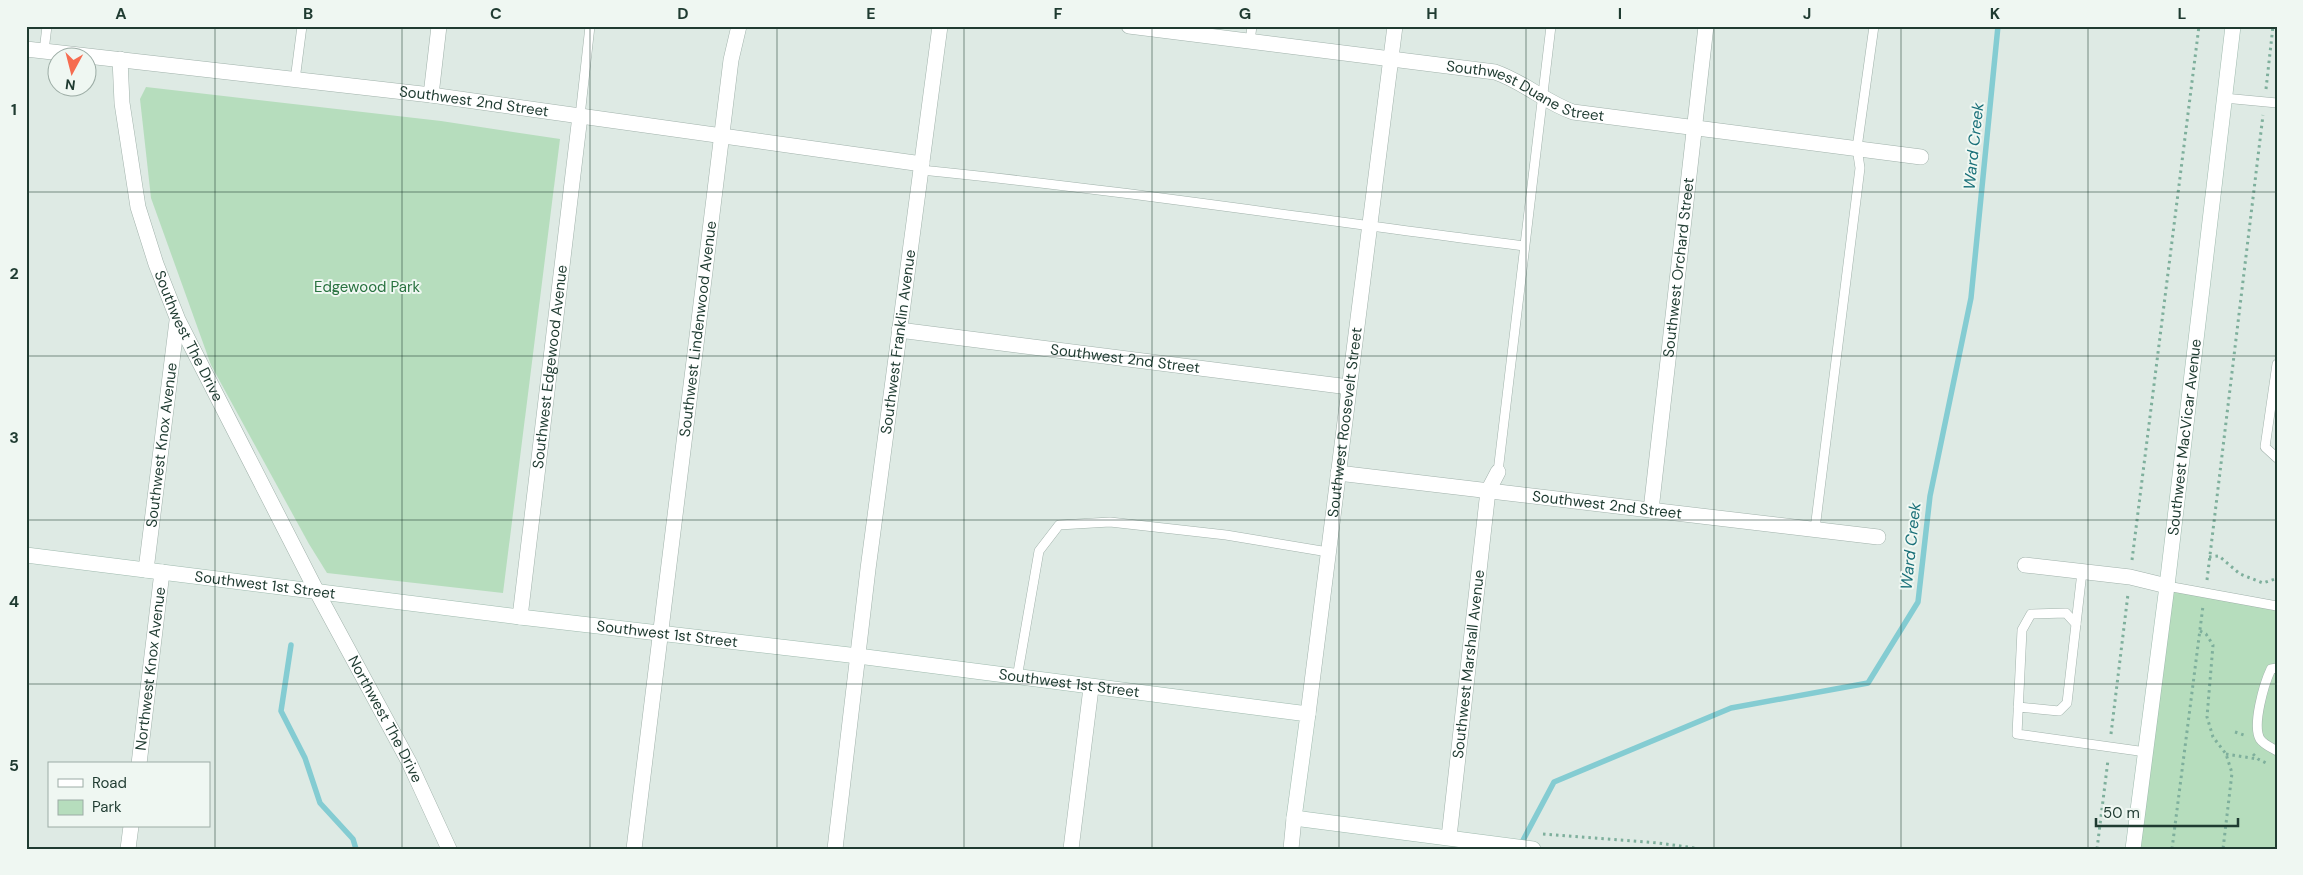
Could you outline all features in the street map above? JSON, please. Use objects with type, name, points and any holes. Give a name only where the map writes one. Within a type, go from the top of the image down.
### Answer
[{"type":"street","points":[[431,95],[439,26]]},
{"type":"street","name":"Southwest Lindenwood Avenue","points":[[634,849],[731,60],[740,26]]},
{"type":"street","name":"Southwest Franklin Avenue","points":[[835,849],[858,656],[940,26]]},
{"type":"street","name":"Southwest Duane Street","points":[[1129,26],[1251,34],[1390,59],[1495,72],[1532,89],[1553,105],[1573,112],[1921,157]]},
{"type":"street","name":"Southwest Roosevelt Street","points":[[1291,849],[1395,26]]},
{"type":"street","name":"Southwest Orchard Street","points":[[1650,510],[1706,26]]},
{"type":"street","name":"Southwest MacVicar Avenue","points":[[2133,849],[2167,586],[2233,26]]},
{"type":"street","name":"Southwest 2nd Street","points":[[26,49],[431,95],[723,136],[921,167]]},
{"type":"street","name":"Southwest The Drive","points":[[120,59],[122,102],[138,207],[156,264],[188,344],[317,592]]},
{"type":"street","name":"Southwest Edgewood Avenue","points":[[520,617],[580,116]]},
{"type":"street","name":"Southwest Knox Avenue","points":[[146,570],[178,320]]},
{"type":"street","name":"Southwest 2nd Street","points":[[900,330],[1349,387]]},
{"type":"street","points":[[1488,491],[1498,472]]},
{"type":"street","name":"Southwest 2nd Street","points":[[1338,473],[1878,537]]},
{"type":"street","name":"Southwest Marshall Avenue","points":[[1448,837],[1488,491]]},
{"type":"street","name":"Southwest 1st Street","points":[[26,555],[660,634],[858,656],[1091,688],[1308,714]]},
{"type":"street","points":[[2024,565],[2130,577],[2167,586]]},
{"type":"street","name":"Northwest Knox Avenue","points":[[139,762],[162,572]]},
{"type":"street","name":"Northwest The Drive","points":[[317,592],[413,770],[449,849]]},
{"type":"street","points":[[1071,849],[1091,688]]},
{"type":"street","points":[[1294,818],[1533,849]]},
{"type":"street","points":[[128,849],[131,828]]},
{"type":"lane","points":[[44,51],[47,26]]},
{"type":"lane","points":[[295,80],[302,26]]},
{"type":"lane","points":[[580,116],[590,26]]},
{"type":"lane","points":[[1498,472],[1550,26]]},
{"type":"lane","points":[[1814,529],[1860,168],[1857,148],[1874,26]]},
{"type":"lane","points":[[2224,98],[2277,103]]},
{"type":"lane","points":[[921,167],[1192,200],[1369,227],[1524,246]]},
{"type":"lane","points":[[2277,364],[2265,447],[2277,458]]},
{"type":"lane","points":[[1017,678],[1039,551],[1059,525],[1110,522],[1226,535],[1328,552]]},
{"type":"lane","points":[[2018,707],[2058,711],[2067,703],[2082,572]]},
{"type":"lane","points":[[2167,586],[2277,606]]},
{"type":"lane","points":[[2076,624],[2066,614],[2031,614],[2022,630],[2017,734],[2146,752]]},
{"type":"lane","points":[[2277,668],[2271,669],[2266,679],[2256,729],[2261,741],[2277,751]]},
{"type":"path","points":[[2097,849],[2199,26]]},
{"type":"path","points":[[2172,849],[2205,594],[2273,26]]},
{"type":"path","points":[[2209,558],[2220,556],[2240,574],[2263,583],[2275,579],[2277,576]]},
{"type":"path","points":[[2200,631],[2206,634],[2213,645],[2207,717],[2213,737],[2226,754],[2232,773],[2223,849]]},
{"type":"path","points":[[2226,754],[2258,759]]},
{"type":"path","points":[[1572,838],[1658,843],[1702,849]]},
{"type":"green space","name":"Edgewood Park","points":[[146,87],[441,121],[560,139],[503,593],[327,573],[309,544],[211,365],[151,198],[140,99]]},
{"type":"green space","points":[[2167,586],[2277,605],[2277,849],[2135,849]]},
{"type":"waterway","name":"Ward Creek","points":[[1520,846],[1554,782],[1731,708],[1868,683],[1918,602],[1930,496],[1971,298],[1998,26]]},
{"type":"waterway","points":[[291,645],[281,711],[305,758],[320,803],[353,839],[356,849]]}]
